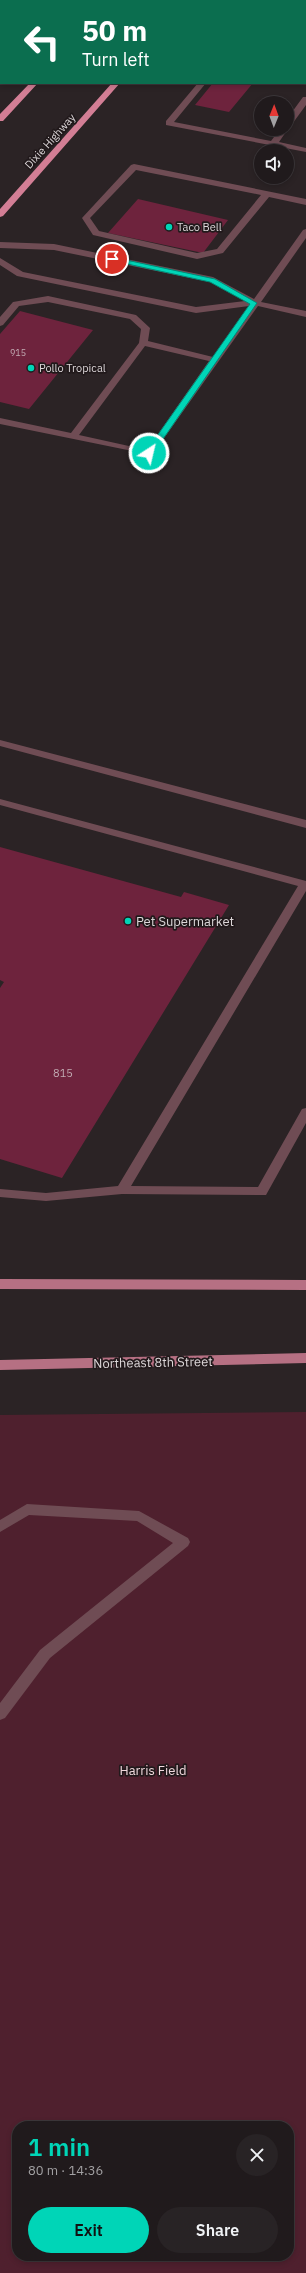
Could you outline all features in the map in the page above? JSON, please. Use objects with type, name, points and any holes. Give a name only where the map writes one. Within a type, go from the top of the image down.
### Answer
[{"type":"highway","points":[[0,120],[30,84]]},
{"type":"highway","name":"Dixie Highway","points":[[0,214],[115,84]]},
{"type":"main road","points":[[0,1284],[306,1285]]},
{"type":"main road","name":"Northeast 8th Street","points":[[0,1365],[306,1358]]},
{"type":"lane","points":[[201,84],[169,123],[306,150]]},
{"type":"lane","points":[[294,115],[306,99]]},
{"type":"lane","points":[[274,143],[279,136]]},
{"type":"lane","points":[[268,194],[220,251],[196,256],[96,233],[86,218],[134,167],[268,194],[306,202]]},
{"type":"lane","points":[[0,421],[149,453],[254,303],[306,232]]},
{"type":"lane","points":[[0,245],[54,247],[213,280],[254,303],[306,314]]},
{"type":"lane","points":[[0,261],[20,274],[196,310],[254,303]]},
{"type":"lane","points":[[0,323],[16,304],[48,299],[134,317],[146,328],[142,343],[73,436]]},
{"type":"lane","points":[[142,343],[215,360]]},
{"type":"lane","points":[[0,744],[306,824]]},
{"type":"lane","points":[[0,802],[305,885],[122,1190]]},
{"type":"lane","points":[[0,1193],[46,1197],[122,1190],[262,1192],[306,1112]]},
{"type":"lane","points":[[0,1527],[27,1509],[139,1516],[183,1542],[45,1654],[0,1714]]},
{"type":"green space","name":"Harris Field","points":[[306,1412],[306,2273],[0,2273],[0,1415]]},
{"type":"building","points":[[212,84],[252,84],[229,112],[195,105]]},
{"type":"building","name":"Taco Bell","points":[[138,199],[228,220],[203,253],[108,233]]},
{"type":"building","name":"Pollo Tropical","points":[[20,311],[93,330],[29,409],[0,402],[0,334]]},
{"type":"building","points":[[0,847],[181,897],[184,892],[229,905],[62,1178],[0,1159],[0,988],[4,982],[0,980]]},
{"type":"place","name":"Taco Bell","points":[[169,227]]},
{"type":"place","name":"Pollo Tropical","points":[[31,368]]},
{"type":"place","name":"Pet Supermarket","points":[[128,921]]},
{"type":"route","points":[[112,259],[213,280],[254,303],[149,453]]}]
